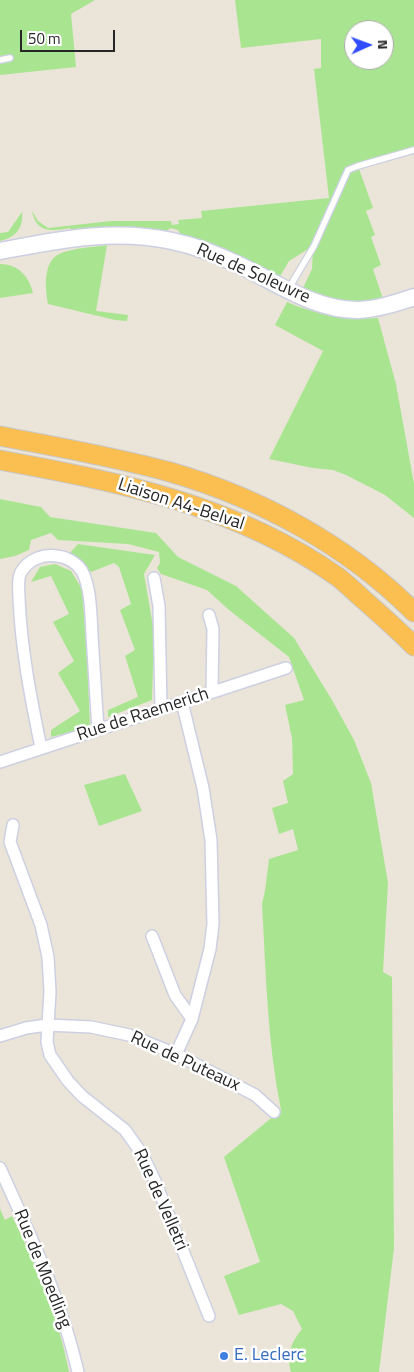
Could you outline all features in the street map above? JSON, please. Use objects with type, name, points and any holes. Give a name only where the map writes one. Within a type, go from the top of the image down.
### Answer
[{"type":"highway","name":"Liaison A4-Belval","points":[[0,436],[170,472],[252,502],[286,519],[337,549],[376,578],[414,612]]},
{"type":"highway","name":"Liaison A4-Belval","points":[[0,460],[125,485],[193,504],[245,524],[339,578],[414,646]]},
{"type":"main road","name":"Rue de Soleuvre","points":[[0,251],[108,234],[143,235],[212,253],[242,266],[303,298],[327,306],[357,310],[388,306],[414,297]]},
{"type":"street","points":[[41,748],[28,682],[20,621],[19,581],[20,573],[28,564],[41,556],[62,556],[72,560],[82,570],[90,612],[98,730]]},
{"type":"street","points":[[154,578],[159,606],[161,709]]},
{"type":"street","points":[[209,615],[213,630],[212,692]]},
{"type":"street","name":"Rue de Raemerich","points":[[0,762],[286,668]]},
{"type":"street","points":[[176,1054],[192,1019],[210,949],[214,924],[211,840],[203,788],[182,702]]},
{"type":"street","name":"Rue de Velletri","points":[[13,825],[10,842],[41,925],[48,957],[50,992],[47,1042],[50,1055],[68,1081],[82,1096],[125,1130],[142,1154],[155,1181],[209,1316]]},
{"type":"street","points":[[152,936],[175,996],[192,1019]]},
{"type":"street","name":"Rue de Puteaux","points":[[0,1036],[26,1028],[47,1025],[91,1027],[129,1035],[176,1054],[255,1095],[274,1112]]},
{"type":"street","name":"Rue de Moedling","points":[[0,1168],[46,1271],[68,1333],[78,1372]]},
{"type":"lane","points":[[0,60],[10,58]]},
{"type":"lane","points":[[288,290],[314,246],[348,170],[414,150]]},
{"type":"green space","points":[[0,0],[95,0],[71,14],[76,67],[0,75]]},
{"type":"green space","points":[[235,0],[414,0],[414,150],[358,166],[373,208],[366,211],[375,235],[371,237],[381,265],[373,269],[383,299],[357,302],[328,298],[303,288],[312,269],[313,246],[289,261],[279,278],[181,235],[178,230],[171,228],[164,232],[144,228],[108,227],[72,232],[70,228],[46,229],[41,227],[34,218],[32,211],[38,221],[48,228],[111,221],[171,221],[172,225],[179,224],[178,220],[202,218],[201,211],[329,198],[314,69],[321,68],[321,39],[241,48]]},
{"type":"green space","points":[[22,212],[22,223],[14,235],[0,241],[0,233],[8,232]]},
{"type":"green space","points":[[107,245],[96,311],[128,315],[127,321],[115,320],[48,304],[46,282],[48,267],[57,255],[64,252]]},
{"type":"green space","points":[[0,264],[12,266],[22,272],[29,281],[33,293],[0,298]]},
{"type":"green space","points":[[287,302],[332,316],[378,318],[396,384],[414,484],[414,518],[385,495],[346,475],[333,470],[269,459],[323,351],[275,325]]},
{"type":"green space","points":[[0,499],[41,507],[50,517],[156,533],[178,557],[236,586],[294,638],[354,740],[371,783],[388,883],[383,972],[392,977],[394,1248],[379,1372],[291,1372],[290,1349],[302,1329],[293,1311],[281,1304],[239,1315],[224,1276],[260,1262],[224,1157],[281,1110],[270,1033],[262,904],[269,859],[298,850],[293,829],[279,834],[272,808],[288,803],[283,781],[293,774],[292,738],[285,705],[304,700],[289,657],[229,610],[207,590],[161,574],[157,568],[160,563],[159,552],[128,544],[58,540],[51,533],[31,540],[29,550],[15,556],[0,559]]},
{"type":"green space","points":[[78,544],[155,555],[144,574],[154,632],[152,700],[108,717],[108,710],[138,697],[125,656],[135,650],[120,610],[131,604],[119,567],[114,563],[91,572],[69,554]]},
{"type":"green space","points":[[55,564],[71,571],[82,589],[90,727],[51,737],[51,730],[80,711],[58,673],[74,661],[53,622],[69,614],[51,576],[31,582],[40,567]]},
{"type":"green space","points":[[125,774],[142,811],[99,826],[84,785]]},
{"type":"green space","points":[[0,1209],[5,1220],[12,1216],[30,1253],[53,1312],[69,1372],[0,1372]]},
{"type":"place","name":"E. Leclerc","points":[[224,1356]]}]
